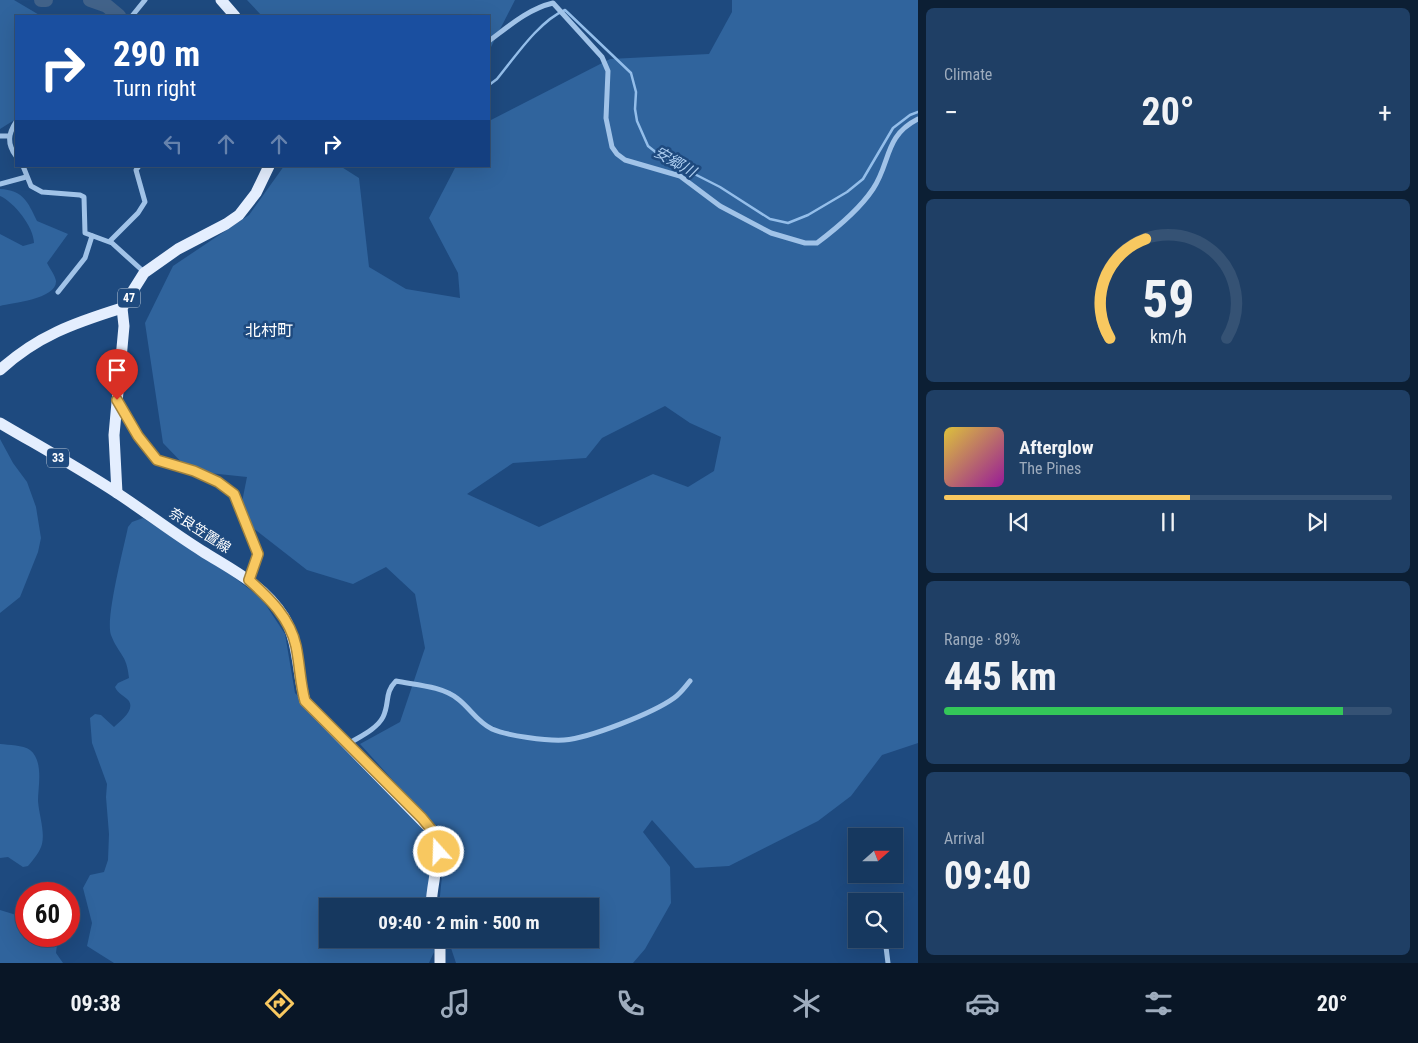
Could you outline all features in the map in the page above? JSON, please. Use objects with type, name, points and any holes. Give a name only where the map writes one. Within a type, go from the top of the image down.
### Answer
[{"type":"main road","points":[[220,0],[234,15]]},
{"type":"main road","name":"47","points":[[117,493],[114,458],[124,326],[122,308],[144,273],[178,250],[239,215],[256,193],[269,167]]},
{"type":"main road","name":"47","points":[[0,370],[37,340],[83,320],[122,308]]},
{"type":"main road","name":"奈良笠置線","points":[[0,423],[117,493],[202,551],[249,580],[271,601],[284,617],[296,647],[299,680],[305,701],[435,834],[439,852],[431,898]]},
{"type":"main road","points":[[440,948],[440,963]]},
{"type":"street","points":[[133,15],[145,0]]},
{"type":"street","points":[[490,40],[540,6],[553,3],[602,56],[608,71],[606,118],[612,147],[617,154],[625,160],[680,176],[746,221],[784,237],[805,243],[817,243],[836,228],[873,190],[896,136],[908,124],[918,119]]},
{"type":"street","points":[[15,124],[9,136],[11,149],[15,155]]},
{"type":"street","points":[[0,136],[9,136]]},
{"type":"street","points":[[23,167],[31,186],[42,192],[80,195],[84,197],[85,233],[110,241],[144,273]]},
{"type":"street","points":[[110,241],[138,213],[145,202],[136,170],[138,167]]},
{"type":"street","points":[[0,184],[26,177]]},
{"type":"street","points":[[58,292],[85,258],[92,236]]},
{"type":"street","points":[[117,400],[138,436],[157,460],[194,471],[218,482],[234,494],[258,554],[249,580]]},
{"type":"street","points":[[348,744],[379,724],[386,710],[389,688],[396,681],[445,691],[459,699],[474,716],[492,729],[515,735],[563,740],[584,736],[655,709],[673,699],[690,681]]},
{"type":"street","points":[[886,948],[888,963]]},
{"type":"shaded area","points":[[0,0],[14,0],[39,15],[15,15],[15,120],[0,129]]},
{"type":"shaded area","points":[[247,0],[515,0],[490,49],[490,15],[261,15]]},
{"type":"shaded area","points":[[732,0],[918,0],[918,743],[882,755],[851,796],[818,821],[729,866],[695,868],[652,820],[643,832],[670,867],[671,903],[645,949],[633,963],[456,963],[451,948],[599,948],[599,898],[440,898],[445,845],[439,831],[360,744],[400,722],[425,648],[415,594],[386,567],[353,584],[307,570],[239,517],[247,477],[190,471],[163,443],[145,323],[173,266],[249,215],[283,167],[342,167],[359,178],[369,267],[406,289],[460,298],[458,273],[429,218],[455,167],[490,167],[490,120],[610,59],[709,54],[732,12]],"holes":[[[665,406],[690,423],[721,437],[714,471],[688,487],[653,474],[539,527],[467,494],[513,463],[586,458],[602,438]]]},
{"type":"shaded area","points":[[0,189],[14,192],[24,198],[37,221],[68,234],[47,263],[54,274],[56,281],[54,287],[42,296],[0,306],[0,234],[23,246],[34,243],[27,223],[17,209],[0,196]]},
{"type":"shaded area","points":[[0,439],[13,463],[27,482],[36,507],[41,538],[38,552],[20,597],[0,613]]},
{"type":"shaded area","points":[[143,518],[231,575],[262,599],[285,634],[295,693],[429,831],[435,853],[428,898],[319,898],[319,948],[434,948],[429,963],[114,963],[87,946],[92,923],[83,888],[90,875],[104,872],[108,860],[109,834],[106,797],[107,784],[92,743],[90,718],[95,714],[101,715],[114,727],[126,716],[130,708],[129,701],[115,687],[118,683],[129,678],[126,664],[111,635],[110,627],[116,582],[128,527],[132,522]]},
{"type":"shaded area","points":[[0,744],[27,748],[34,755],[39,767],[38,801],[43,839],[40,850],[28,866],[23,867],[8,857],[0,858]]},
{"type":"shaded area","points":[[0,910],[15,915],[15,947],[57,947],[56,953],[63,963],[0,963]]},
{"type":"waterway","name":"安郷川","points":[[41,0],[46,0]]},
{"type":"waterway","name":"安郷川","points":[[90,0],[107,6],[118,15]]},
{"type":"waterway","name":"安郷川","points":[[490,84],[497,79],[546,22],[565,10],[631,73],[636,92],[635,109],[637,121],[648,146],[663,158],[720,187],[770,219],[788,223],[808,215],[847,192],[863,179],[893,128],[910,115],[918,112]]},
{"type":"district","name":"北村町","points":[[269,330]]},
{"type":"route","points":[[117,400],[138,436],[157,460],[194,471],[218,482],[234,494],[258,554],[249,580],[267,596],[284,617],[296,647],[299,680],[305,701],[422,818],[435,834],[439,852]]}]
